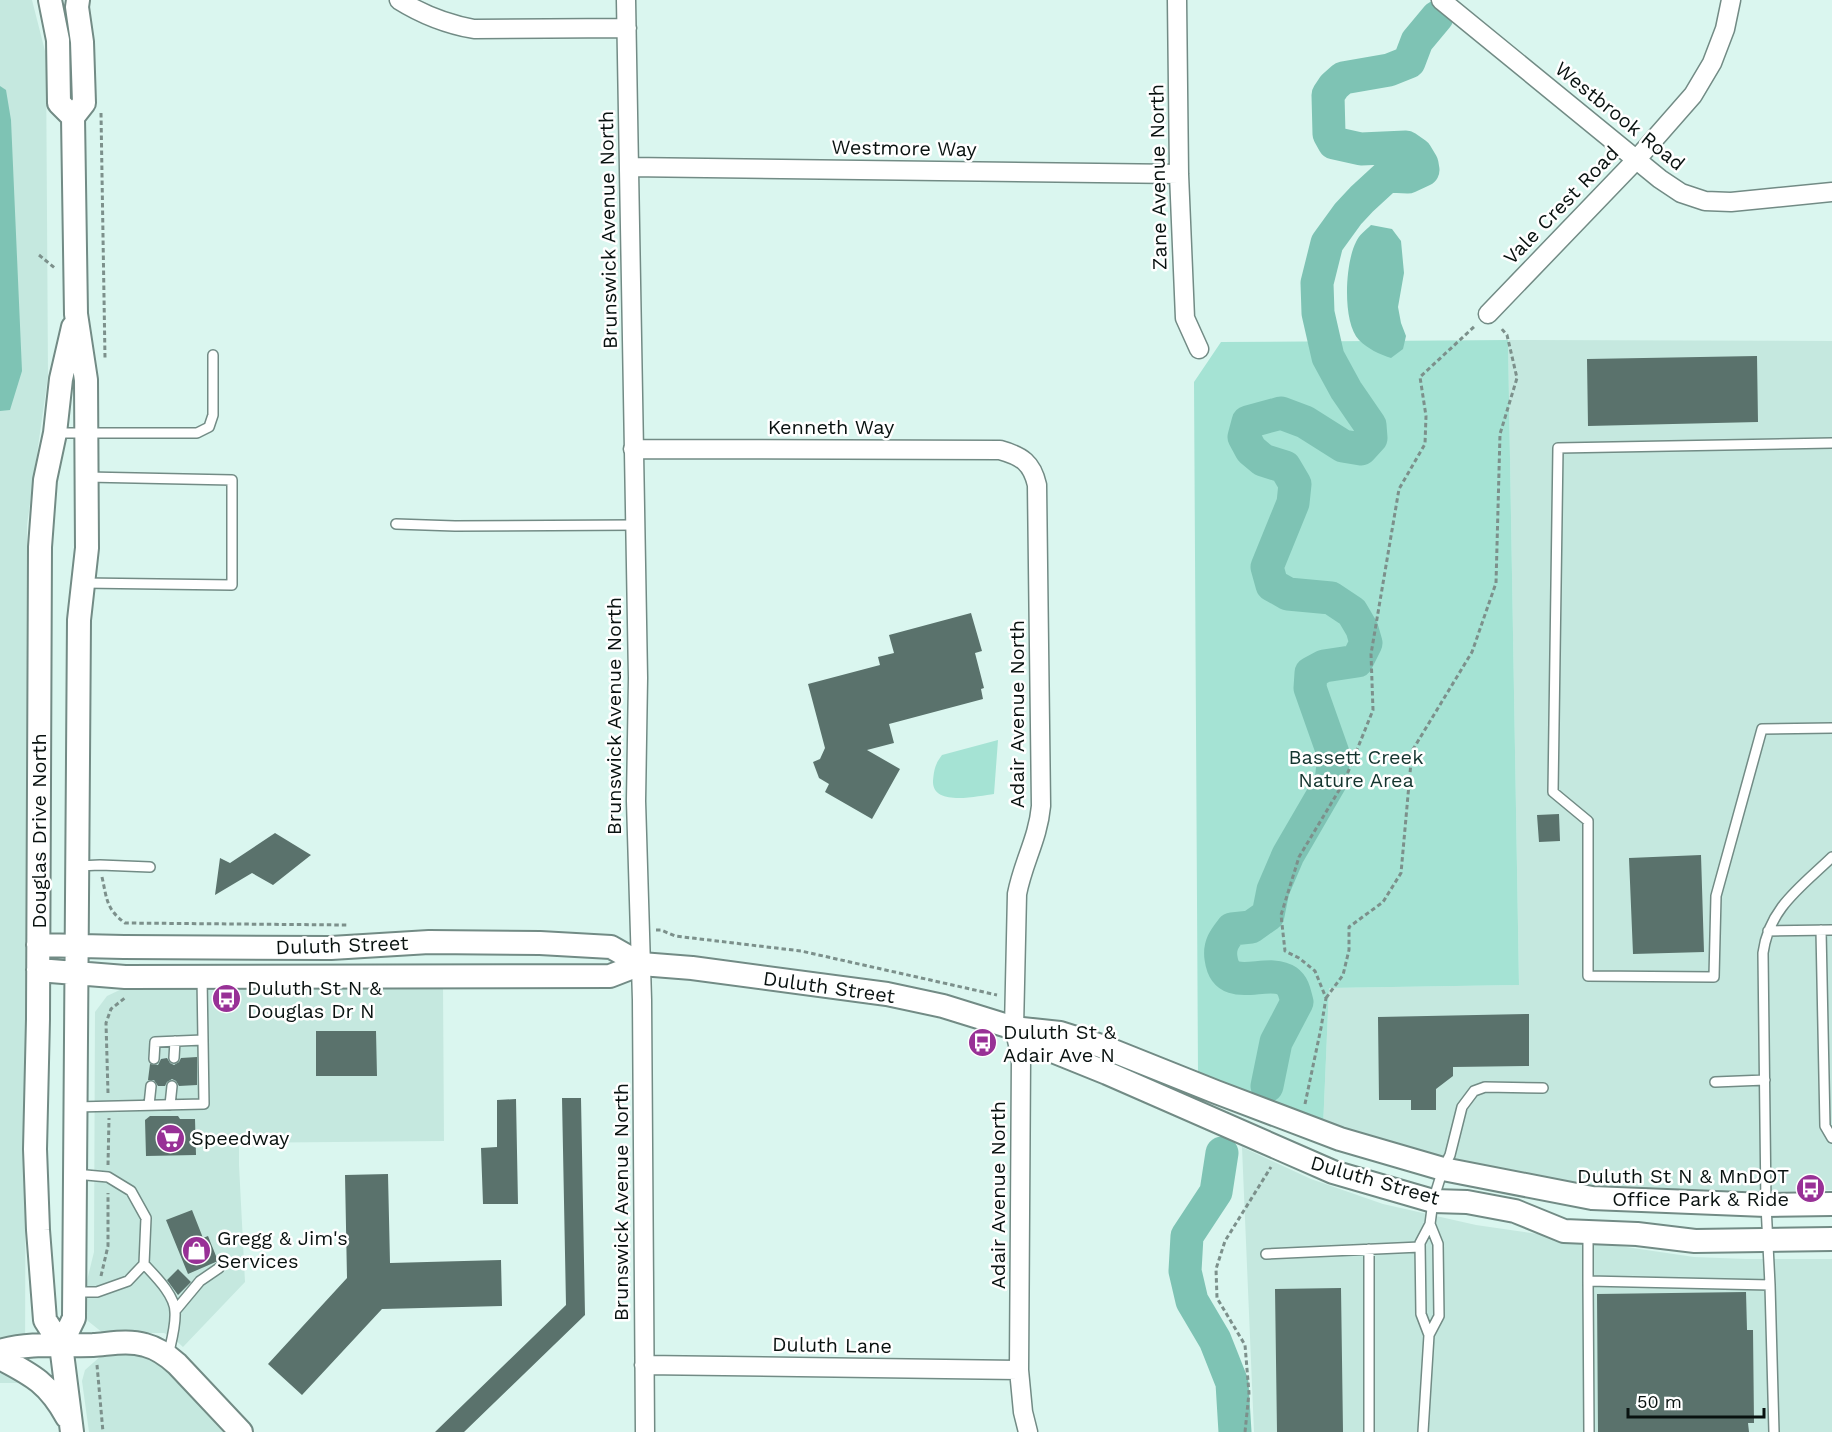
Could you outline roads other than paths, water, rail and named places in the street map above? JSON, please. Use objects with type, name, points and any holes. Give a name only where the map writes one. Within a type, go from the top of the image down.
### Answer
[{"type":"street","name":"Douglas Drive North","points":[[50,0],[58,40],[59,103],[73,117]]},
{"type":"street","name":"Douglas Drive North","points":[[61,1345],[74,1318],[75,1292],[79,620],[87,548],[86,380],[76,314],[73,117],[84,103],[78,0]]},
{"type":"street","points":[[399,0],[428,17],[450,25],[474,29],[627,28]]},
{"type":"street","name":"Brunswick Avenue North","points":[[626,0],[638,678],[636,801],[641,964],[645,1432]]},
{"type":"street","name":"Zane Avenue North","points":[[1177,0],[1179,174],[1185,318],[1199,349]]},
{"type":"street","name":"Westbrook Road","points":[[1441,0],[1636,160],[1682,193],[1705,201],[1731,202],[1832,192]]},
{"type":"street","name":"Vale Crest Road","points":[[1488,314],[1636,160],[1693,95],[1712,63],[1725,28],[1731,0]]},
{"type":"street","name":"Westmore Way","points":[[629,167],[1179,174]]},
{"type":"street","name":"Douglas Drive North","points":[[72,1428],[61,1345],[45,1320],[40,1274],[35,1149],[40,547],[45,480],[55,433],[61,379],[76,314]]},
{"type":"street","name":"Kenneth Way","points":[[633,449],[1000,450],[1013,453],[1027,462]]},
{"type":"street","name":"Adair Avenue North","points":[[1027,462],[1034,472],[1037,485],[1041,806],[1037,832],[1020,878],[1017,894],[1014,1028],[1022,1057],[1019,1370],[1023,1412],[1028,1432]]},
{"type":"street","name":"Duluth Street","points":[[38,945],[331,948],[429,942],[540,943],[611,947],[641,964],[692,968],[887,994],[943,1006],[1014,1028],[1060,1033],[1101,1046],[1330,1135],[1443,1169],[1592,1198],[1766,1205],[1832,1204]]},
{"type":"street","name":"Duluth Street","points":[[38,970],[125,977],[610,976],[641,964]]},
{"type":"street","name":"Duluth Street","points":[[1014,1028],[1055,1052],[1333,1172],[1433,1201],[1467,1202],[1515,1211],[1564,1231],[1637,1234],[1695,1241],[1832,1239]]},
{"type":"street","points":[[0,1351],[29,1345],[125,1343],[142,1344],[155,1348],[168,1356],[241,1432]]},
{"type":"street","points":[[0,1358],[42,1382],[58,1400],[72,1428]]},
{"type":"street","name":"Duluth Lane","points":[[644,1365],[1019,1370]]},
{"type":"lane","points":[[55,433],[197,433],[209,427],[213,415],[213,355]]},
{"type":"lane","points":[[1832,443],[1558,448],[1556,711],[1553,792],[1588,821],[1588,976],[1713,977],[1716,896],[1762,729],[1832,728]]},
{"type":"lane","points":[[83,583],[232,585],[232,480],[87,477]]},
{"type":"lane","points":[[396,524],[635,525]]},
{"type":"lane","points":[[1774,1432],[1766,1205],[1763,953],[1767,931],[1782,905],[1832,857]]},
{"type":"lane","points":[[78,866],[150,867]]},
{"type":"lane","points":[[1821,930],[1825,1126],[1832,1138]]},
{"type":"lane","points":[[1767,931],[1832,930]]},
{"type":"lane","points":[[75,1107],[204,1104],[202,977]]},
{"type":"lane","points":[[154,1059],[155,1041],[203,1040]]},
{"type":"lane","points":[[174,1058],[176,1041]]},
{"type":"lane","points":[[1715,1082],[1765,1080]]},
{"type":"lane","points":[[149,1105],[151,1086]]},
{"type":"lane","points":[[170,1105],[172,1086]]},
{"type":"lane","points":[[1429,1335],[1421,1314],[1420,1243],[1430,1224],[1433,1201],[1450,1155],[1462,1107],[1474,1092],[1485,1087],[1543,1088]]},
{"type":"lane","points":[[75,1174],[108,1177],[131,1191],[146,1218],[144,1264],[128,1281],[97,1292],[75,1292]]},
{"type":"lane","points":[[1423,1432],[1429,1335],[1439,1316],[1438,1244],[1430,1224]]},
{"type":"lane","points":[[1588,1232],[1589,1432]]},
{"type":"lane","points":[[1266,1254],[1420,1247]]},
{"type":"lane","points":[[1369,1249],[1369,1432]]},
{"type":"lane","points":[[144,1264],[160,1281],[175,1311]]},
{"type":"lane","points":[[168,1356],[175,1311],[200,1281],[219,1268]]},
{"type":"lane","points":[[1588,1281],[1770,1285]]},
{"type":"waterway","points":[[1267,1086],[1276,1042],[1297,1002],[1294,991],[1287,981],[1279,978],[1231,976],[1224,969],[1221,949],[1232,929],[1251,927],[1268,915],[1273,890],[1288,855],[1331,781],[1334,756],[1310,688],[1311,673],[1324,666],[1357,661],[1366,643],[1362,629],[1352,612],[1331,598],[1288,594],[1272,585],[1267,567],[1293,503],[1295,484],[1285,467],[1263,460],[1251,450],[1244,437],[1248,422],[1281,413],[1305,422],[1343,446],[1361,449],[1371,438],[1370,425],[1346,390],[1328,357],[1318,313],[1317,283],[1327,243],[1362,199],[1387,176],[1408,177],[1423,170],[1416,154],[1406,147],[1361,149],[1334,143],[1329,134],[1328,95],[1343,78],[1389,70],[1409,62],[1417,41],[1437,17]]},
{"type":"waterway","points":[[1222,1153],[1216,1192],[1187,1236],[1185,1271],[1192,1301],[1215,1340],[1232,1383],[1235,1432]]},
{"type":"place","name":"Duluth St N & Douglas Dr N","points":[[226,999]]},
{"type":"place","name":"Duluth St & Adair Ave N","points":[[982,1043]]},
{"type":"place","name":"Speedway","points":[[170,1138]]},
{"type":"place","name":"Duluth St N & MnDOT Office Park & Ride","points":[[1810,1188]]},
{"type":"place","name":"Gregg & Jim's Services","points":[[196,1250]]},
{"type":"park label","name":"Bassett Creek Nature Area","points":[[1356,768]]}]
